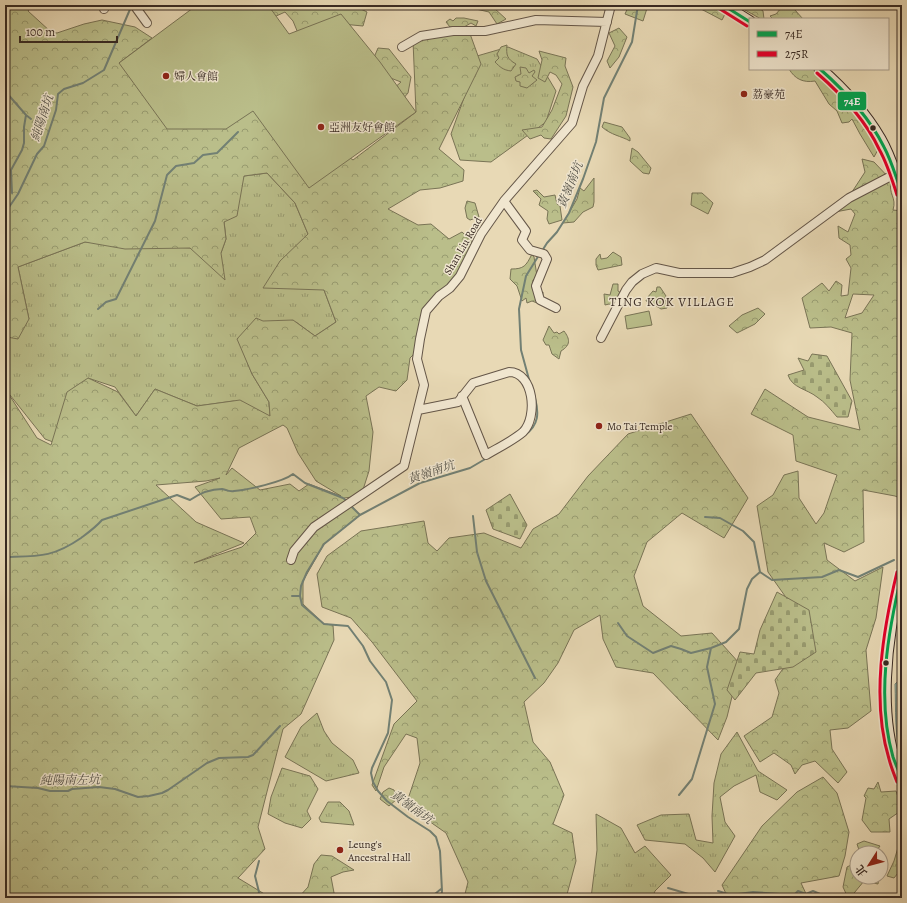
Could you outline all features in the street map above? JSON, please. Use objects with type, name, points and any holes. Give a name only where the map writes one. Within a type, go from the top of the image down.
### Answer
[{"type":"main road","points":[[723,5],[749,21]]},
{"type":"main road","points":[[821,70],[836,83],[865,116],[880,139],[902,193]]},
{"type":"main road","points":[[902,573],[893,608],[889,632],[885,690],[889,738],[893,757],[902,780]]},
{"type":"street","name":"Shan Liu Road","points":[[291,560],[294,551],[314,528],[404,466],[424,385],[417,359],[426,311],[460,276],[481,234],[504,201],[572,123],[584,86],[598,56],[608,22],[611,5]]},
{"type":"street","points":[[135,7],[147,23]]},
{"type":"street","points":[[402,47],[421,36],[452,31],[485,31],[536,20],[608,22]]},
{"type":"street","points":[[601,338],[626,290],[632,282],[642,274],[656,268],[679,273],[727,273],[744,270],[765,260],[849,198],[895,174]]},
{"type":"street","points":[[504,201],[526,231],[522,240],[530,250],[544,254],[547,259],[536,286],[540,300],[556,308]]},
{"type":"street","points":[[418,410],[458,402],[462,396],[473,383],[509,372],[515,372],[523,378],[529,388],[532,408],[529,423],[523,432],[486,455],[462,396]]},
{"type":"green space","points":[[5,5],[32,5],[28,11],[51,32],[57,33],[102,20],[135,27],[152,38],[119,63],[250,106],[345,154],[353,160],[416,112],[413,41],[469,31],[481,64],[439,149],[464,170],[463,181],[440,188],[420,190],[388,209],[418,225],[431,224],[449,239],[462,232],[476,245],[458,279],[433,302],[418,350],[410,358],[407,380],[396,391],[379,387],[366,396],[373,432],[369,471],[361,496],[344,498],[360,515],[324,544],[303,581],[303,604],[324,624],[333,625],[334,640],[301,714],[283,729],[258,827],[265,849],[238,878],[271,898],[5,898]],"holes":[[[267,173],[295,203],[308,234],[280,261],[263,288],[324,290],[336,322],[315,336],[293,320],[263,321],[256,318],[237,339],[252,374],[269,402],[270,416],[240,400],[197,406],[155,389],[136,416],[118,392],[88,378],[67,392],[51,445],[37,438],[6,390],[7,337],[18,339],[29,319],[18,267],[85,242],[125,249],[190,248],[225,280],[221,253],[226,239],[224,222],[237,216],[244,176]],[[283,425],[287,428],[298,453],[316,481],[341,496],[309,484],[299,491],[290,484],[260,490],[232,468],[226,475],[239,448]],[[220,478],[195,487],[221,519],[250,517],[256,533],[242,547],[194,563],[244,543],[196,522],[156,485],[206,481]]]},
{"type":"green space","points":[[197,5],[268,5],[289,34],[341,14],[380,62],[416,112],[309,188],[253,111],[226,129],[167,129],[119,63]]},
{"type":"green space","points":[[264,5],[353,5],[367,12],[363,26],[342,24],[300,38],[293,21],[285,12],[274,17]]},
{"type":"green space","points":[[465,5],[495,5],[494,8],[506,19],[497,24],[489,12],[467,7]]},
{"type":"green space","points":[[629,5],[648,5],[643,21],[625,14]]},
{"type":"green space","points":[[702,5],[718,6],[725,14],[722,20],[701,9]]},
{"type":"green space","points":[[743,5],[755,5],[763,11],[764,18],[759,18],[745,10]]},
{"type":"green space","points":[[782,5],[794,5],[795,10],[802,18],[772,18],[770,16],[776,14]]},
{"type":"green space","points":[[456,18],[478,21],[476,26],[471,23],[464,27],[450,27],[446,22],[450,19],[453,21]]},
{"type":"green space","points":[[619,28],[627,37],[619,57],[610,68],[607,61],[615,46],[609,33]]},
{"type":"green space","points":[[507,45],[508,56],[516,64],[511,71],[502,68],[495,62],[499,58],[497,54],[501,47]]},
{"type":"green space","points":[[508,47],[537,59],[556,91],[546,122],[491,162],[460,160],[451,134],[477,56]]},
{"type":"green space","points":[[378,48],[389,49],[411,77],[408,93],[391,113],[377,103],[401,82],[380,74],[370,67]]},
{"type":"green space","points":[[539,51],[566,58],[565,66],[573,87],[566,116],[551,139],[544,138],[541,135],[530,139],[522,130],[542,127],[552,110],[562,84],[556,75],[550,72],[545,82],[538,78],[542,60]]},
{"type":"green space","points":[[520,67],[526,68],[529,73],[534,70],[535,72],[532,76],[537,80],[527,88],[520,86],[520,82],[516,81],[515,77],[521,74]]},
{"type":"green space","points":[[790,70],[822,70],[847,99],[880,146],[874,157],[852,119],[849,122],[842,123],[837,111],[829,104],[815,81],[803,81]]},
{"type":"green space","points":[[604,122],[622,127],[630,138],[630,141],[605,130],[602,127]]},
{"type":"green space","points":[[632,148],[638,152],[651,168],[649,174],[643,173],[630,161]]},
{"type":"green space","points":[[862,159],[874,162],[891,180],[890,185],[894,202],[893,210],[902,211],[902,215],[897,224],[902,229],[902,499],[895,496],[863,490],[864,542],[844,552],[824,543],[827,560],[855,581],[883,567],[876,618],[866,650],[871,711],[848,728],[830,730],[832,749],[847,772],[838,783],[815,761],[802,765],[795,774],[791,765],[774,753],[760,762],[744,736],[772,717],[779,693],[775,680],[794,653],[802,620],[768,572],[757,506],[773,495],[784,475],[798,471],[799,498],[816,524],[824,513],[837,475],[796,461],[793,435],[751,414],[765,389],[808,417],[860,430],[850,380],[852,333],[831,327],[810,328],[802,298],[822,283],[829,291],[836,281],[842,285],[841,296],[848,295],[851,268],[846,259],[851,255],[850,245],[839,238],[838,226],[848,232],[855,214],[851,209],[835,212],[852,192],[865,172]],"holes":[[[853,294],[874,295],[862,313],[845,318]]]},
{"type":"green space","points":[[267,173],[295,203],[308,234],[324,290],[336,322],[315,336],[296,322],[238,339],[252,374],[269,402],[270,417],[234,401],[197,406],[155,389],[136,416],[115,387],[88,378],[53,442],[45,439],[6,390],[7,337],[29,319],[18,267],[85,242],[190,248],[221,253],[226,239],[224,221],[244,176]]},
{"type":"green space","points":[[594,178],[593,207],[583,212],[574,222],[563,223],[577,199],[580,188],[584,191]]},
{"type":"green space","points":[[537,190],[544,197],[555,195],[557,204],[560,206],[562,220],[549,224],[547,219],[548,211],[539,205],[541,199],[533,191]]},
{"type":"green space","points":[[692,193],[702,193],[713,203],[708,214],[691,205]]},
{"type":"green space","points":[[467,201],[475,203],[479,217],[470,220],[467,218],[465,208]]},
{"type":"green space","points":[[613,252],[621,257],[622,265],[598,270],[596,259],[600,254],[601,259],[607,258]]},
{"type":"green space","points":[[532,254],[534,257],[537,276],[533,280],[532,288],[536,293],[543,292],[543,297],[537,303],[532,301],[527,303],[526,298],[522,301],[517,286],[510,279],[511,269],[524,266]]},
{"type":"green space","points":[[613,284],[618,284],[618,291],[621,293],[615,307],[609,304],[605,305],[604,294],[610,295]]},
{"type":"green space","points":[[657,287],[660,287],[666,296],[664,300],[666,301],[667,308],[661,309],[646,301],[653,291],[656,292]]},
{"type":"green space","points":[[758,308],[765,314],[755,324],[737,333],[729,326],[742,315]]},
{"type":"green space","points":[[649,311],[652,325],[627,329],[625,316]]},
{"type":"green space","points":[[549,326],[554,333],[557,332],[559,334],[564,331],[568,339],[568,344],[561,351],[559,359],[552,354],[549,345],[546,345],[543,340]]},
{"type":"green space","points":[[812,354],[827,356],[852,401],[848,417],[837,417],[820,399],[796,386],[790,379],[788,375],[804,370],[798,358],[808,361]]},
{"type":"green space","points":[[691,414],[748,498],[724,538],[682,513],[647,542],[634,576],[643,606],[681,636],[712,633],[740,664],[727,717],[718,740],[653,673],[616,667],[603,639],[600,615],[574,630],[558,663],[544,683],[524,702],[533,742],[550,762],[564,795],[553,824],[572,833],[576,861],[566,898],[464,898],[468,882],[446,833],[406,805],[420,763],[417,738],[406,734],[384,767],[376,791],[372,785],[394,724],[417,701],[372,642],[351,618],[322,607],[317,574],[327,556],[361,531],[424,521],[428,543],[437,551],[449,538],[484,533],[521,548],[533,529],[559,514],[588,476],[628,434]]},
{"type":"green space","points":[[510,494],[527,525],[520,539],[493,529],[486,510]]},
{"type":"green space","points":[[777,592],[809,610],[816,652],[793,667],[756,673],[735,700],[727,690],[740,652],[754,654],[760,630]]},
{"type":"green space","points":[[317,713],[324,731],[332,743],[353,760],[359,773],[326,781],[285,757],[301,727]]},
{"type":"green space","points":[[737,732],[758,771],[787,790],[777,800],[760,792],[756,775],[734,786],[720,797],[725,822],[735,836],[715,872],[703,858],[685,844],[645,840],[637,825],[661,815],[689,814],[696,840],[713,843],[712,816],[714,783],[721,754]]},
{"type":"green space","points":[[282,768],[310,776],[318,789],[307,811],[311,819],[302,828],[285,823],[268,814],[271,797]]},
{"type":"green space","points":[[823,777],[837,793],[849,832],[845,856],[839,876],[801,883],[808,898],[728,898],[722,885],[762,826],[797,792]]},
{"type":"green space","points":[[878,782],[881,792],[896,791],[902,809],[889,819],[890,832],[871,832],[862,820],[866,798],[864,796],[868,788],[874,789]]},
{"type":"green space","points":[[389,788],[394,790],[397,799],[389,806],[380,799],[383,792]]},
{"type":"green space","points":[[328,802],[340,802],[349,811],[354,825],[321,822],[319,818]]},
{"type":"green space","points":[[596,814],[621,828],[635,853],[645,846],[671,875],[655,891],[652,898],[591,898],[597,850]]},
{"type":"green space","points":[[902,834],[902,868],[894,878],[889,877],[889,872],[894,861]]},
{"type":"green space","points":[[864,841],[877,845],[857,845]]},
{"type":"green space","points":[[321,855],[332,856],[354,870],[343,872],[331,877],[335,898],[298,898],[308,887],[314,864]]},
{"type":"green space","points":[[849,866],[849,885],[861,885],[850,898],[848,898],[843,887],[847,867]]},
{"type":"water","points":[[902,678],[902,761],[899,752],[897,733],[895,684]]},
{"type":"waterway","name":"純陽南坑","points":[[5,213],[18,194],[37,154],[44,146],[56,110],[58,94],[64,89],[83,83],[104,70],[132,5]]},
{"type":"waterway","name":"黃嶺南坑","points":[[542,251],[557,232],[569,213],[583,179],[596,142],[604,98],[632,42],[638,5]]},
{"type":"waterway","points":[[5,91],[31,119]]},
{"type":"waterway","points":[[12,193],[11,170],[22,150],[24,143],[26,115]]},
{"type":"waterway","points":[[98,309],[106,302],[116,299],[155,221],[167,175],[176,166],[194,163],[203,155],[217,153],[238,132]]},
{"type":"waterway","name":"黃嶺南坑","points":[[530,383],[521,350],[519,309],[526,276],[539,255]]},
{"type":"waterway","name":"黃嶺南坑","points":[[525,435],[533,427],[537,418],[535,398]]},
{"type":"waterway","name":"黃嶺南坑","points":[[441,898],[440,851],[436,837],[430,831],[387,801],[378,791],[373,782],[371,773],[372,768],[388,733],[392,700],[386,682],[370,661],[363,646],[348,626],[324,624],[302,605],[300,596],[301,586],[307,572],[324,544],[360,515],[420,483],[470,468],[487,458]]},
{"type":"waterway","points":[[5,557],[36,556],[53,553],[71,545],[102,520],[177,495],[190,500],[201,493],[217,489],[228,491],[247,489],[273,483],[293,474],[305,483],[343,498],[348,502]]},
{"type":"waterway","points":[[351,506],[360,515]]},
{"type":"waterway","points":[[473,516],[477,552],[486,581],[535,678]]},
{"type":"waterway","points":[[705,517],[720,518],[743,531],[754,542],[760,572]]},
{"type":"waterway","points":[[618,623],[627,636],[653,653],[671,646],[691,653],[711,648],[726,642],[739,629],[747,589],[752,579],[760,572],[772,580],[822,577],[839,570],[858,577],[894,560]]},
{"type":"waterway","points":[[292,596],[300,596]]},
{"type":"waterway","points":[[679,795],[692,779],[715,704],[707,667],[711,648]]},
{"type":"waterway","name":"純陽南左坑","points":[[5,786],[38,788],[50,791],[68,791],[72,789],[99,787],[115,789],[138,797],[149,796],[168,790],[207,763],[219,758],[248,757],[253,755],[280,726]]},
{"type":"waterway","points":[[257,898],[259,892],[255,876],[259,861]]},
{"type":"waterway","points":[[668,888],[702,898],[714,895],[731,895],[753,892],[794,895],[798,891],[806,894],[813,891],[820,894],[822,898]]},
{"type":"waterway","points":[[430,898],[441,889]]},
{"type":"waterway","points":[[718,891],[728,894]]},
{"type":"transit line","name":"74E","points":[[723,5],[749,21]]},
{"type":"transit line","name":"275R","points":[[720,9],[747,26]]},
{"type":"transit line","name":"74E","points":[[821,70],[847,95],[871,125],[887,153],[902,193]]},
{"type":"transit line","name":"275R","points":[[817,73],[843,98],[867,127],[884,160],[897,195]]},
{"type":"transit line","name":"275R","points":[[897,572],[887,617],[881,665],[880,689],[884,736],[890,762],[897,782]]},
{"type":"transit line","name":"74E","points":[[902,573],[892,618],[886,665],[885,688],[885,712],[888,735],[893,757],[902,780]]},
{"type":"place","name":"婦人會館","points":[[166,76]]},
{"type":"place","name":"荔豪苑","points":[[744,94]]},
{"type":"place","name":"亞洲友好會館","points":[[321,127]]},
{"type":"place","name":"Mo Tai Temple","points":[[599,426]]},
{"type":"place","name":"Leung's Ancestral Hall","points":[[340,850]]},
{"type":"district","name":"TING KOK VILLAGE","points":[[672,301]]}]
